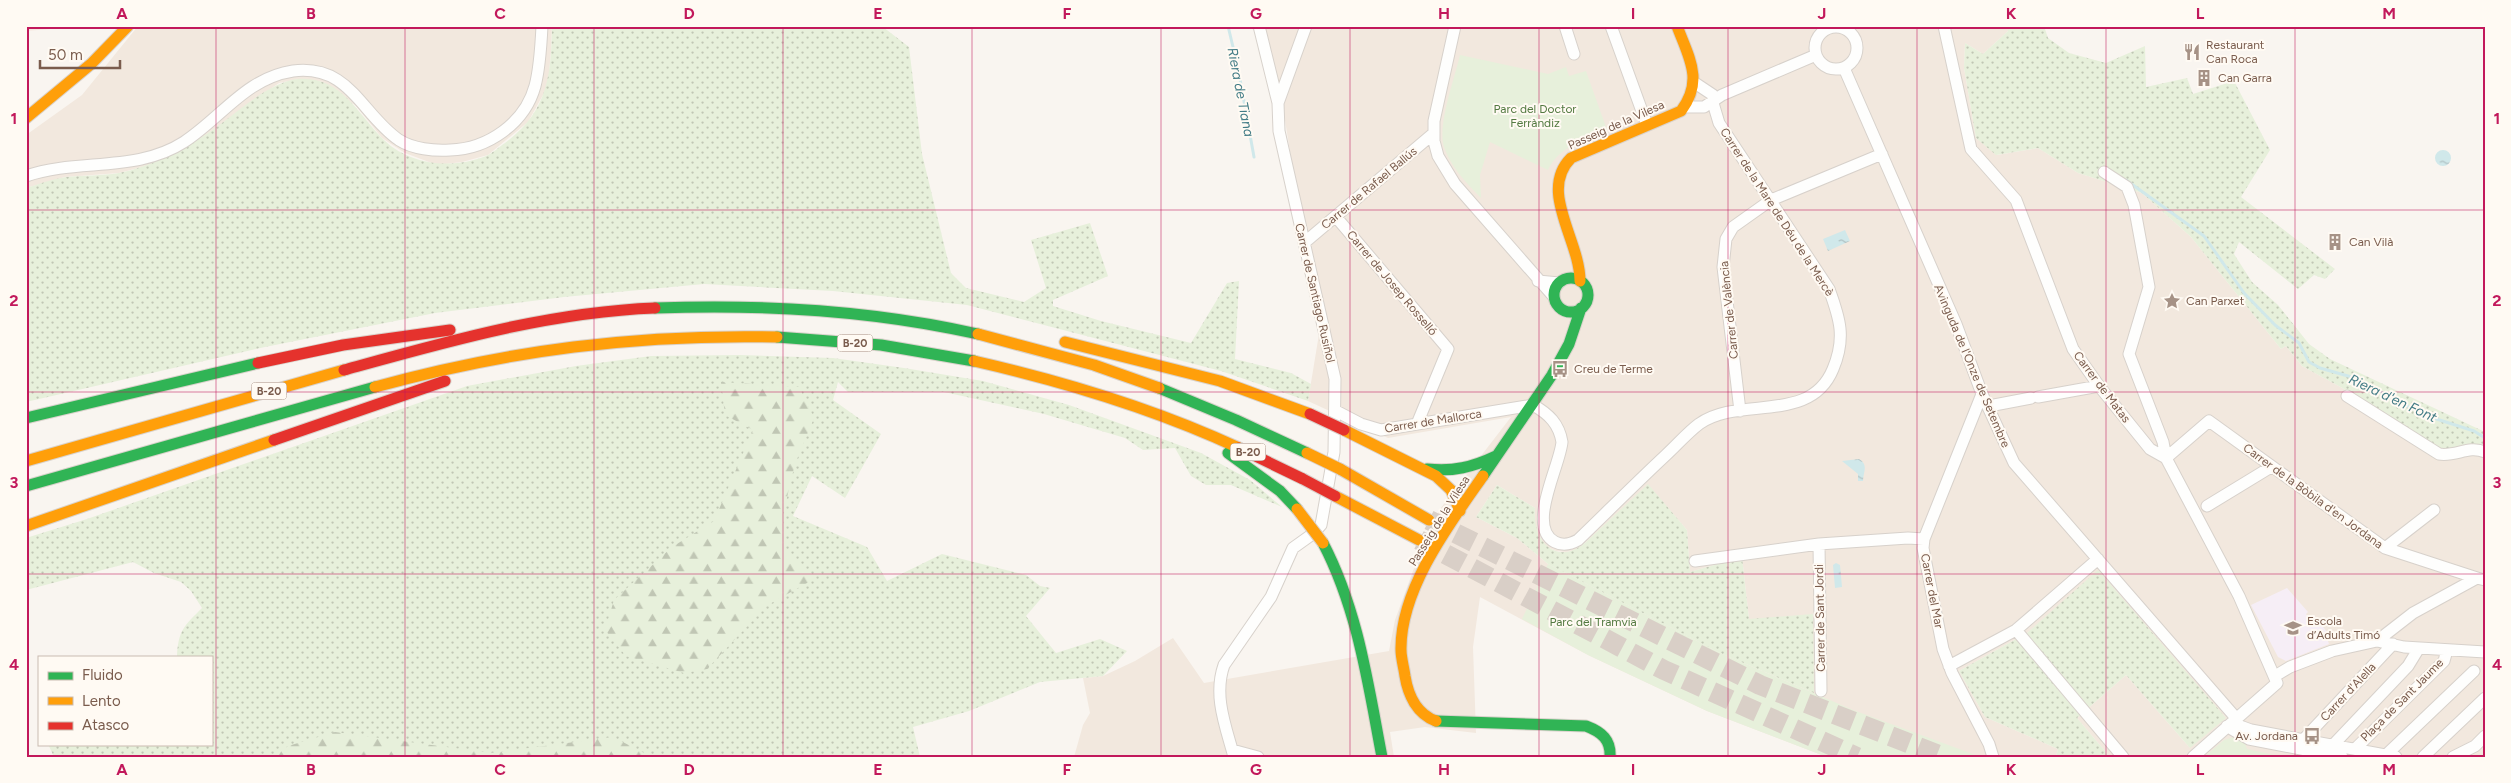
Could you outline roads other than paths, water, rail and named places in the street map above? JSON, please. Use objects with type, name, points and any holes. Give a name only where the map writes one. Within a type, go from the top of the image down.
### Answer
[{"type":"main road","points":[[1677,26],[1695,74],[1694,88]]},
{"type":"main road","points":[[26,118],[91,64],[128,27]]},
{"type":"main road","name":"Passeig de la Vilesa","points":[[1580,281],[1580,266],[1557,194],[1558,176],[1562,167],[1578,154],[1681,111],[1685,107],[1694,88]]},
{"type":"main road","points":[[1565,349],[1561,308],[1554,297],[1576,254]]},
{"type":"main road","points":[[1561,308],[1571,311],[1581,308],[1588,294],[1580,281],[1563,280]]},
{"type":"main road","name":"B-20","points":[[26,461],[440,343],[512,326],[583,315],[626,311],[744,306],[849,312],[899,318],[1022,342],[1118,372],[1210,406],[1340,469],[1429,520]]},
{"type":"main road","name":"Passeig de la Vilesa","points":[[1581,308],[1565,349],[1533,405],[1496,456],[1460,511],[1418,581],[1402,628],[1401,662],[1414,706],[1428,719],[1439,722],[1575,725],[1594,729],[1605,736],[1610,748],[1610,757]]},
{"type":"main road","points":[[26,418],[307,352],[397,336],[512,326]]},
{"type":"main road","name":"B-20","points":[[973,332],[1037,337]]},
{"type":"main road","name":"B-20","points":[[26,486],[399,381],[507,356],[573,346],[710,336],[803,339],[877,345],[943,354],[1046,376],[1130,402],[1192,427],[1304,479],[1419,540]]},
{"type":"main road","points":[[1052,340],[1158,363],[1211,378],[1253,391],[1310,414],[1436,476],[1451,490],[1460,511]]},
{"type":"main road","points":[[26,526],[413,393],[507,356]]},
{"type":"main road","points":[[1192,427],[1280,491],[1297,509],[1334,561],[1354,624],[1382,757]]},
{"type":"main road","points":[[1420,468],[1454,472],[1466,470],[1496,456]]},
{"type":"street","points":[[26,176],[54,169],[123,163],[162,154],[184,142],[246,91],[263,80],[294,71],[327,74],[340,81],[400,141],[420,148],[438,151],[460,150],[474,146],[502,133],[518,118],[528,103],[535,87],[542,26]]},
{"type":"street","name":"Carrer de Santiago Rusiñol","points":[[1233,753],[1223,718],[1219,678],[1224,665],[1271,597],[1294,548],[1314,533],[1321,525],[1334,452],[1336,411],[1335,379],[1279,131],[1278,103],[1259,26]]},
{"type":"street","points":[[1278,103],[1306,26]]},
{"type":"street","points":[[1455,26],[1434,133],[1438,156],[1455,184],[1554,297]]},
{"type":"street","points":[[1565,26],[1574,54]]},
{"type":"street","points":[[1611,26],[1647,125]]},
{"type":"street","name":"Carrer de Matas","points":[[1944,26],[1971,148],[2016,200],[2073,349],[2099,386],[2150,449],[2166,458],[2239,596],[2275,676]]},
{"type":"street","points":[[1841,27],[1849,31],[1855,38],[1858,46],[1856,55],[1851,63],[1844,68],[1833,69],[1823,64],[1816,55],[1816,40],[1825,28],[1841,27]]},
{"type":"street","points":[[1685,107],[1698,108],[1716,98],[1816,55]]},
{"type":"street","name":"Avinguda de l'Onze de Setembre","points":[[1844,68],[1956,324],[1982,394],[2014,463],[2236,718]]},
{"type":"street","points":[[1694,88],[1716,98]]},
{"type":"street","name":"Carrer de la Mare de Déu de la Mercè","points":[[1533,405],[1555,423],[1560,432],[1562,442],[1543,522],[1547,536],[1555,542],[1564,544],[1574,542],[1700,424],[1716,417],[1740,411],[1795,404],[1813,395],[1829,379],[1840,353],[1842,330],[1829,288],[1719,123],[1716,98]]},
{"type":"street","name":"Carrer de Rafael Ballús","points":[[1304,243],[1434,133]]},
{"type":"street","name":"Carrer de València","points":[[1740,411],[1723,267],[1724,250],[1733,227],[1771,200],[1882,154]]},
{"type":"street","points":[[2104,172],[2127,186],[2134,205],[2149,287],[2129,349],[2129,360],[2163,442],[2166,458]]},
{"type":"street","name":"Carrer de Josep Rosselló","points":[[1336,217],[1448,349],[1417,424]]},
{"type":"street","points":[[1538,281],[1563,280]]},
{"type":"street","points":[[1989,406],[2099,386]]},
{"type":"street","name":"Carrer del Mar","points":[[1982,394],[1924,539],[1925,558],[1943,649],[1949,666],[1989,744],[1993,757]]},
{"type":"street","points":[[2347,396],[2439,454],[2447,455],[2474,448],[2485,452]]},
{"type":"street","name":"Carrer de Mallorca","points":[[1336,411],[1361,424],[1381,430],[1533,405]]},
{"type":"street","name":"Carrer de la Bòbila d'en Jordana","points":[[2166,458],[2208,421],[2385,548],[2481,579]]},
{"type":"street","points":[[2208,506],[2271,467]]},
{"type":"street","points":[[2385,548],[2434,510]]},
{"type":"street","points":[[1695,561],[1819,544],[1908,538],[1924,539]]},
{"type":"street","name":"Carrer de Sant Jordi","points":[[1819,544],[1821,691]]},
{"type":"street","points":[[1949,666],[2016,630],[2098,560]]},
{"type":"street","points":[[2377,641],[2413,613],[2481,579]]},
{"type":"street","points":[[2016,630],[2123,757]]},
{"type":"street","points":[[2193,757],[2226,726],[2278,683],[2275,676],[2290,667],[2332,651],[2377,641],[2419,648],[2485,652]]},
{"type":"street","name":"Carrer d'Alella","points":[[2303,740],[2393,644]]},
{"type":"street","name":"Plaça de Sant Jaume","points":[[2334,745],[2408,666],[2419,648]]},
{"type":"street","name":"Plaça de Sant Jaume","points":[[2355,749],[2444,661],[2447,650]]},
{"type":"street","points":[[2226,726],[2240,726],[2391,756],[2474,671]]},
{"type":"street","points":[[2423,757],[2485,698]]},
{"type":"street","points":[[2226,726],[2249,739],[2342,757]]},
{"type":"street","points":[[2453,757],[2475,746],[2485,736]]},
{"type":"street","points":[[1233,753],[1258,757]]},
{"type":"water","points":[[2443,150],[2449,152],[2451,158],[2449,164],[2443,166],[2437,164],[2435,158],[2437,152]]},
{"type":"water","points":[[1845,230],[1850,241],[1828,251],[1823,239]]},
{"type":"water","points":[[1859,459],[1865,466],[1863,481],[1858,481],[1858,474],[1842,461]]},
{"type":"water","points":[[1836,563],[1840,565],[1842,587],[1835,588],[1833,565]]},
{"type":"waterway","name":"Riera de Tiana","points":[[1228,26],[1238,68],[1254,157]]},
{"type":"waterway","name":"Riera d'en Font","points":[[2126,180],[2204,236],[2244,293],[2275,325],[2299,343],[2309,362],[2320,368],[2355,378],[2424,415],[2474,431],[2485,438]]},
{"type":"tunnel","points":[[1429,520],[1760,685],[1944,757]]},
{"type":"tunnel","points":[[1419,540],[1664,670],[1857,757]]},
{"type":"place","name":"Restaurant Can Roca","points":[[2192,52]]},
{"type":"place","name":"Can Garra","points":[[2204,78]]},
{"type":"place","name":"Can Vilà","points":[[2335,242]]},
{"type":"place","name":"Can Parxet","points":[[2172,301]]},
{"type":"place","name":"Creu de Terme","points":[[1560,369]]},
{"type":"place","name":"Escola d’Adults Timó","points":[[2293,628]]},
{"type":"place","name":"Av. Jordana","points":[[2312,736]]},
{"type":"park label","name":"Parc del Doctor Ferràndiz","points":[[1535,116]]},
{"type":"park label","name":"Parc del Tramvia","points":[[1593,622]]}]
